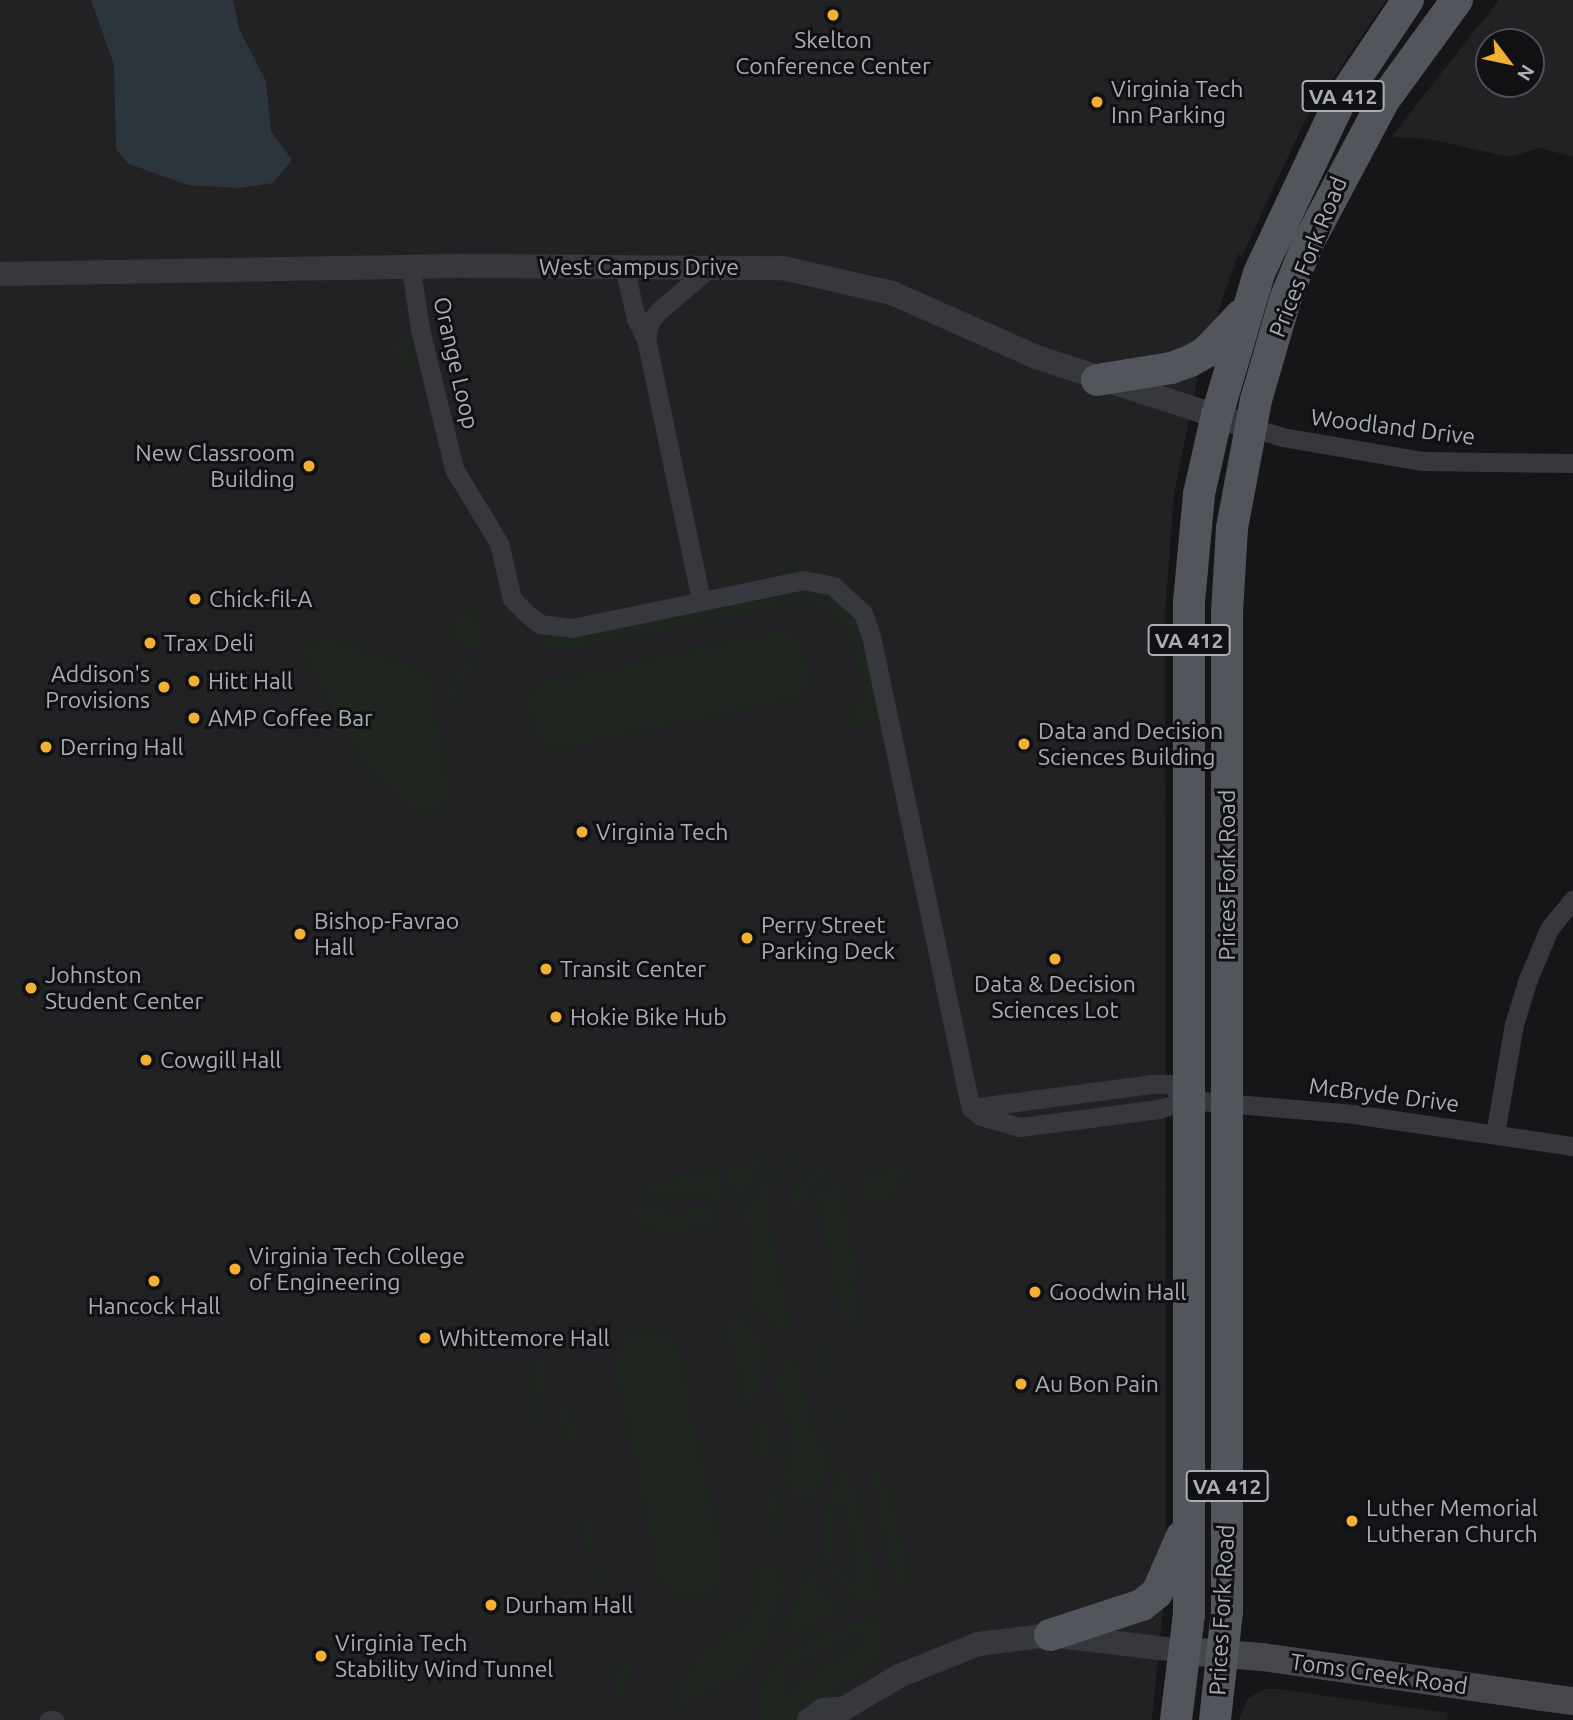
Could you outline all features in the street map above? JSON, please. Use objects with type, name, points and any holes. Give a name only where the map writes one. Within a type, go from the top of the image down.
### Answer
[{"type":"main road","name":"Prices Fork Road","points":[[1176,1720],[1185,1651],[1189,1510],[1189,602],[1199,494],[1246,309],[1318,142],[1359,69],[1408,0]]},
{"type":"main road","name":"Prices Fork Road","points":[[1215,1720],[1224,1654],[1227,612],[1232,528],[1250,426],[1286,297],[1326,204],[1384,100],[1457,0]]},
{"type":"main road","points":[[1097,380],[1171,368],[1190,361],[1206,352],[1246,309]]},
{"type":"main road","points":[[1050,1636],[1122,1614],[1157,1593],[1180,1544],[1189,1510]]},
{"type":"main road","name":"Toms Creek Road","points":[[1185,1651],[1573,1701]]},
{"type":"street","name":"West Campus Drive","points":[[0,274],[624,266],[783,268],[892,293],[1097,380],[1250,426]]},
{"type":"street","points":[[624,266],[636,319],[646,339],[701,599]]},
{"type":"street","name":"Orange Loop","points":[[411,268],[420,329],[454,469],[499,543],[512,599],[540,624],[572,628],[701,599],[811,580],[849,596],[863,613],[874,648],[971,1108],[1003,1126],[1020,1127],[1159,1109],[1188,1100]]},
{"type":"street","points":[[646,339],[650,321],[709,268]]},
{"type":"street","name":"Woodland Drive","points":[[1250,426],[1282,437],[1423,461],[1573,463]]},
{"type":"street","points":[[1495,1134],[1514,1024],[1528,979],[1549,929],[1573,899]]},
{"type":"street","name":"McBryde Drive","points":[[1188,1100],[1353,1114],[1573,1146]]},
{"type":"street","points":[[809,1720],[824,1710],[842,1714],[899,1676],[978,1644],[1050,1636],[1185,1651]]},
{"type":"shaded area","name":"Virginia Tech","points":[[0,0],[1386,0],[1305,120],[1242,256],[1238,254],[1200,366],[1174,495],[1165,613],[1166,1580],[1152,1720],[0,1720]]},
{"type":"shaded area","points":[[91,0],[233,0],[239,29],[266,81],[271,131],[292,160],[273,183],[240,188],[188,185],[129,164],[116,149],[114,65]]},
{"type":"shaded area","points":[[1499,0],[1573,0],[1573,157],[1540,148],[1509,157],[1428,139],[1391,137],[1475,30],[1475,98],[1545,98],[1545,28],[1477,28]]},
{"type":"shaded area","points":[[409,334],[416,364],[399,365],[390,348],[394,341]]},
{"type":"shaded area","points":[[790,564],[820,565],[838,574],[806,567],[717,583],[721,578]]},
{"type":"shaded area","points":[[838,574],[870,590],[868,596]]},
{"type":"shaded area","points":[[816,592],[832,597],[857,621],[881,722],[856,728],[845,724],[861,693],[855,646],[833,615],[801,602],[573,649],[555,650],[538,643],[542,633]]},
{"type":"shaded area","points":[[471,606],[481,624],[484,648],[468,650],[452,641],[449,631],[451,622]]},
{"type":"shaded area","points":[[778,630],[792,632],[804,645],[811,680],[802,696],[793,700],[561,749],[545,747],[535,738],[527,703],[537,683]]},
{"type":"shaded area","points":[[329,639],[430,672],[451,794],[439,812],[421,816],[362,763],[302,653],[309,643]]},
{"type":"shaded area","points":[[481,657],[461,686],[452,709],[448,691],[452,678],[463,665]]},
{"type":"shaded area","points":[[806,1149],[777,1175],[767,1206],[793,1335],[788,1336],[763,1319],[752,1300],[752,1233],[740,1212],[784,1159]]},
{"type":"shaded area","points":[[774,1156],[732,1204],[725,1167]]},
{"type":"shaded area","points":[[834,1163],[807,1192],[809,1204],[790,1210],[794,1185],[815,1167]]},
{"type":"shaded area","points":[[910,1164],[911,1177],[896,1181],[900,1197],[865,1207],[858,1175]]},
{"type":"shaded area","points":[[718,1169],[725,1204],[704,1197],[657,1199],[638,1184]]},
{"type":"shaded area","points":[[839,1178],[860,1282],[854,1283],[862,1320],[842,1325],[816,1194]]},
{"type":"shaded area","points":[[644,1204],[670,1211],[702,1207],[719,1211],[711,1227],[692,1226],[680,1240],[634,1223],[630,1206]]},
{"type":"shaded area","points":[[738,1316],[755,1330],[765,1353],[758,1395],[744,1407],[732,1342],[725,1343],[723,1331],[728,1319]]},
{"type":"shaded area","points":[[646,1328],[665,1333],[679,1347],[724,1561],[725,1574],[718,1588],[701,1600],[672,1597],[658,1579],[613,1363],[624,1337]]},
{"type":"shaded area","points":[[824,1342],[841,1422],[837,1433],[816,1343]]},
{"type":"shaded area","points":[[795,1348],[818,1446],[831,1455],[818,1495],[804,1500],[795,1496],[784,1479],[791,1430],[774,1386],[776,1375]]},
{"type":"shaded area","points":[[549,1358],[540,1412],[550,1470],[546,1470],[529,1388],[531,1367],[537,1360]]},
{"type":"shaded area","points":[[564,1382],[572,1424],[581,1427],[580,1436],[573,1441],[564,1437],[560,1417]]},
{"type":"shaded area","points":[[762,1417],[770,1418],[775,1447],[765,1465],[758,1460],[753,1440],[754,1428]]},
{"type":"shaded area","points":[[840,1461],[857,1487],[882,1604],[867,1604],[845,1593],[822,1557],[821,1524]],"holes":[[[840,1506],[848,1519],[855,1584],[842,1574],[831,1552],[831,1528]]]},
{"type":"shaded area","points":[[874,1464],[891,1489],[911,1582],[904,1592],[894,1587],[869,1468]]},
{"type":"shaded area","points":[[764,1486],[779,1500],[783,1521],[773,1534]]},
{"type":"shaded area","points":[[589,1512],[597,1519],[590,1525],[602,1593],[594,1588],[581,1523]]},
{"type":"shaded area","points":[[755,1566],[776,1569],[785,1584],[772,1630],[757,1656],[731,1682],[674,1708],[678,1683],[698,1655],[747,1620],[755,1599]]},
{"type":"shaded area","points":[[811,1573],[843,1612],[791,1635],[786,1626],[803,1576]]},
{"type":"shaded area","points":[[885,1616],[884,1647],[874,1665],[794,1720],[761,1720],[759,1694],[763,1678],[785,1651],[832,1629]],"holes":[[[849,1637],[861,1637],[865,1645],[839,1656],[789,1691],[784,1671]]]},
{"type":"shaded area","points":[[636,1656],[625,1691],[626,1720],[620,1720],[614,1676],[621,1661]]},
{"type":"shaded area","points":[[1264,1689],[1448,1713],[1447,1720],[1239,1720],[1247,1699]]},
{"type":"place","name":"Skelton Conference Center","points":[[833,15]]},
{"type":"place","name":"Virginia Tech Inn Parking","points":[[1097,102]]},
{"type":"place","name":"New Classroom Building","points":[[309,466]]},
{"type":"place","name":"Chick-fil-A","points":[[195,599]]},
{"type":"place","name":"Trax Deli","points":[[150,643]]},
{"type":"place","name":"Hitt Hall","points":[[194,681]]},
{"type":"place","name":"Addison's Provisions","points":[[164,687]]},
{"type":"place","name":"AMP Coffee Bar","points":[[194,718]]},
{"type":"place","name":"Data and Decision Sciences Building","points":[[1024,744]]},
{"type":"place","name":"Derring Hall","points":[[46,747]]},
{"type":"place","name":"Virginia Tech","points":[[582,832]]},
{"type":"place","name":"Bishop-Favrao Hall","points":[[300,934]]},
{"type":"place","name":"Perry Street Parking Deck","points":[[747,938]]},
{"type":"place","name":"Data & Decision Sciences Lot","points":[[1055,959]]},
{"type":"place","name":"Transit Center","points":[[546,969]]},
{"type":"place","name":"Johnston Student Center","points":[[31,988]]},
{"type":"place","name":"Hokie Bike Hub","points":[[556,1017]]},
{"type":"place","name":"Cowgill Hall","points":[[146,1060]]},
{"type":"place","name":"Virginia Tech College of Engineering","points":[[235,1269]]},
{"type":"place","name":"Hancock Hall","points":[[154,1281]]},
{"type":"place","name":"Goodwin Hall","points":[[1035,1292]]},
{"type":"place","name":"Whittemore Hall","points":[[425,1338]]},
{"type":"place","name":"Au Bon Pain","points":[[1021,1384]]},
{"type":"place","name":"Luther Memorial Lutheran Church","points":[[1352,1521]]},
{"type":"place","name":"Durham Hall","points":[[491,1605]]},
{"type":"place","name":"Virginia Tech Stability Wind Tunnel","points":[[321,1656]]}]
